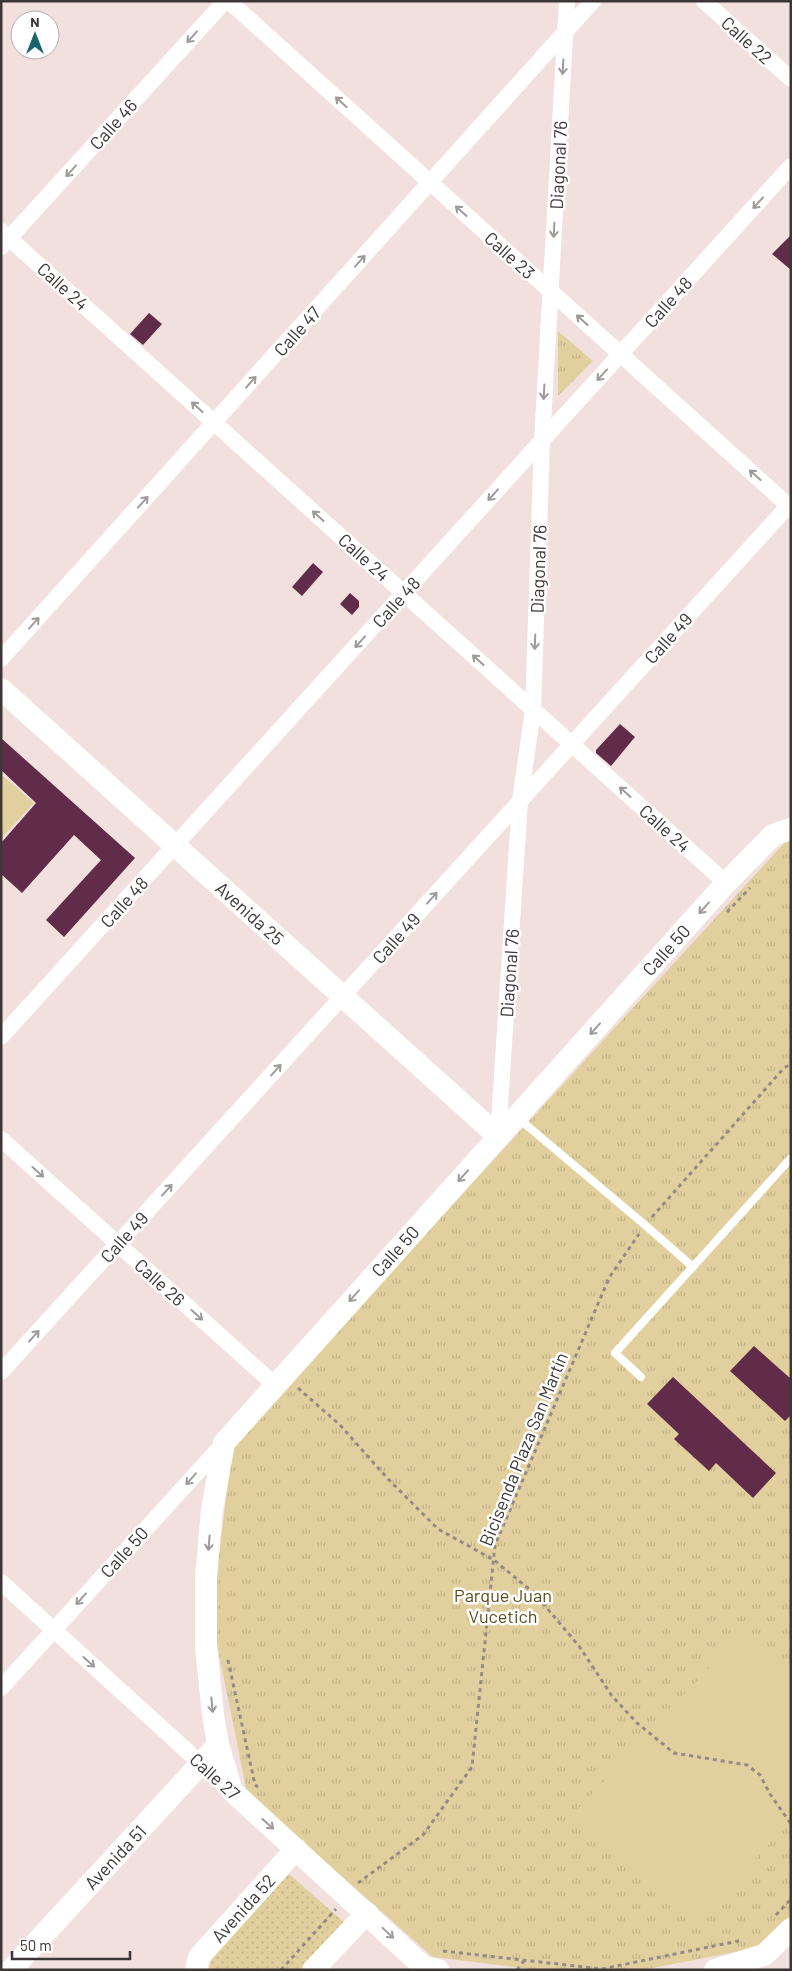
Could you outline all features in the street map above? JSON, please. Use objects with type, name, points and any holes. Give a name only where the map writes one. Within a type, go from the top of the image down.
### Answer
[{"type":"main road","name":"Avenida 25","points":[[1,690],[171,850]]},
{"type":"main road","name":"Avenida 25","points":[[1,704],[171,850],[494,1141]]},
{"type":"main road","name":"Calle 50","points":[[224,1443],[278,1380],[494,1141],[508,1110],[726,883],[782,832]]},
{"type":"main road","points":[[224,1443],[212,1510],[206,1578],[206,1647],[213,1715],[227,1787]]},
{"type":"main road","name":"Avenida 51","points":[[11,1970],[218,1745]]},
{"type":"main road","points":[[178,1789],[198,1779],[210,1779],[227,1787]]},
{"type":"main road","name":"Calle 27","points":[[227,1787],[296,1848],[358,1888],[367,1913],[431,1964]]},
{"type":"main road","name":"Avenida 52","points":[[196,1970],[199,1957],[296,1848]]},
{"type":"main road","points":[[313,1970],[367,1913]]},
{"type":"main road","points":[[715,1970],[758,1962],[791,1929]]},
{"type":"street","name":"Calle 46","points":[[4,239],[225,1]]},
{"type":"street","name":"Calle 23","points":[[229,1],[790,506]]},
{"type":"street","name":"Diagonal 76","points":[[508,1110],[520,801],[533,710],[542,441],[567,1]]},
{"type":"street","name":"Calle 47","points":[[1,659],[592,1]]},
{"type":"street","name":"Calle 22","points":[[704,1],[791,79]]},
{"type":"street","name":"Calle 48","points":[[1,1037],[791,166]]},
{"type":"street","name":"Calle 24","points":[[4,239],[214,423],[726,883]]},
{"type":"street","name":"Calle 49","points":[[1,1372],[790,506]]},
{"type":"street","name":"Calle 50","points":[[782,832],[791,815]]},
{"type":"street","name":"Calle 26","points":[[1,1139],[118,1244],[278,1380]]},
{"type":"street","name":"Calle 50","points":[[1,1688],[224,1443]]},
{"type":"street","name":"Calle 27","points":[[1,1582],[227,1787]]},
{"type":"lane","points":[[508,1110],[645,1224],[693,1268]]},
{"type":"lane","points":[[641,1377],[615,1353],[791,1158]]},
{"type":"path","points":[[727,913],[754,884]]},
{"type":"path","name":"Bicisenda Plaza San Martín","points":[[281,1970],[358,1888],[423,1835],[472,1767],[495,1545],[610,1278],[645,1224],[784,1068],[791,1064]]},
{"type":"path","points":[[278,1380],[340,1425],[388,1479],[438,1529],[494,1560],[535,1594],[579,1646],[612,1696],[637,1723],[674,1753],[747,1766],[760,1775],[770,1794],[791,1824]]},
{"type":"path","points":[[226,1651],[255,1785],[262,1792]]},
{"type":"path","points":[[431,1964],[524,1960],[602,1969],[746,1940]]},
{"type":"path","points":[[517,1970],[524,1960]]},
{"type":"green space","points":[[558,331],[593,361],[558,396]]},
{"type":"green space","points":[[1,774],[34,803],[1,839]]},
{"type":"green space","name":"Parque Juan Vucetich","points":[[791,839],[791,1915],[761,1947],[642,1970],[538,1970],[433,1957],[247,1793],[211,1614],[233,1444],[787,840]]},
{"type":"green space","points":[[745,1629],[791,1666],[791,1820],[700,1920],[576,1811]]},
{"type":"green space","points":[[289,1874],[345,1923],[304,1970],[209,1970],[211,1959]]},
{"type":"building","points":[[791,235],[791,270],[772,254]]},
{"type":"building","points":[[149,313],[162,324],[143,345],[130,334]]},
{"type":"building","points":[[313,563],[323,572],[302,596],[292,587]]},
{"type":"building","points":[[350,593],[359,601],[359,607],[352,615],[340,604]]},
{"type":"building","points":[[620,724],[635,737],[611,766],[596,753],[596,750]]},
{"type":"building","points":[[1,738],[135,858],[64,937],[46,920],[101,860],[74,835],[22,893],[1,874],[1,843],[36,803],[1,770]]},
{"type":"building","points":[[754,1346],[791,1379],[791,1415],[785,1421],[730,1371]]},
{"type":"building","points":[[673,1377],[776,1473],[753,1498],[716,1463],[709,1471],[674,1439],[679,1434],[647,1404]]}]
